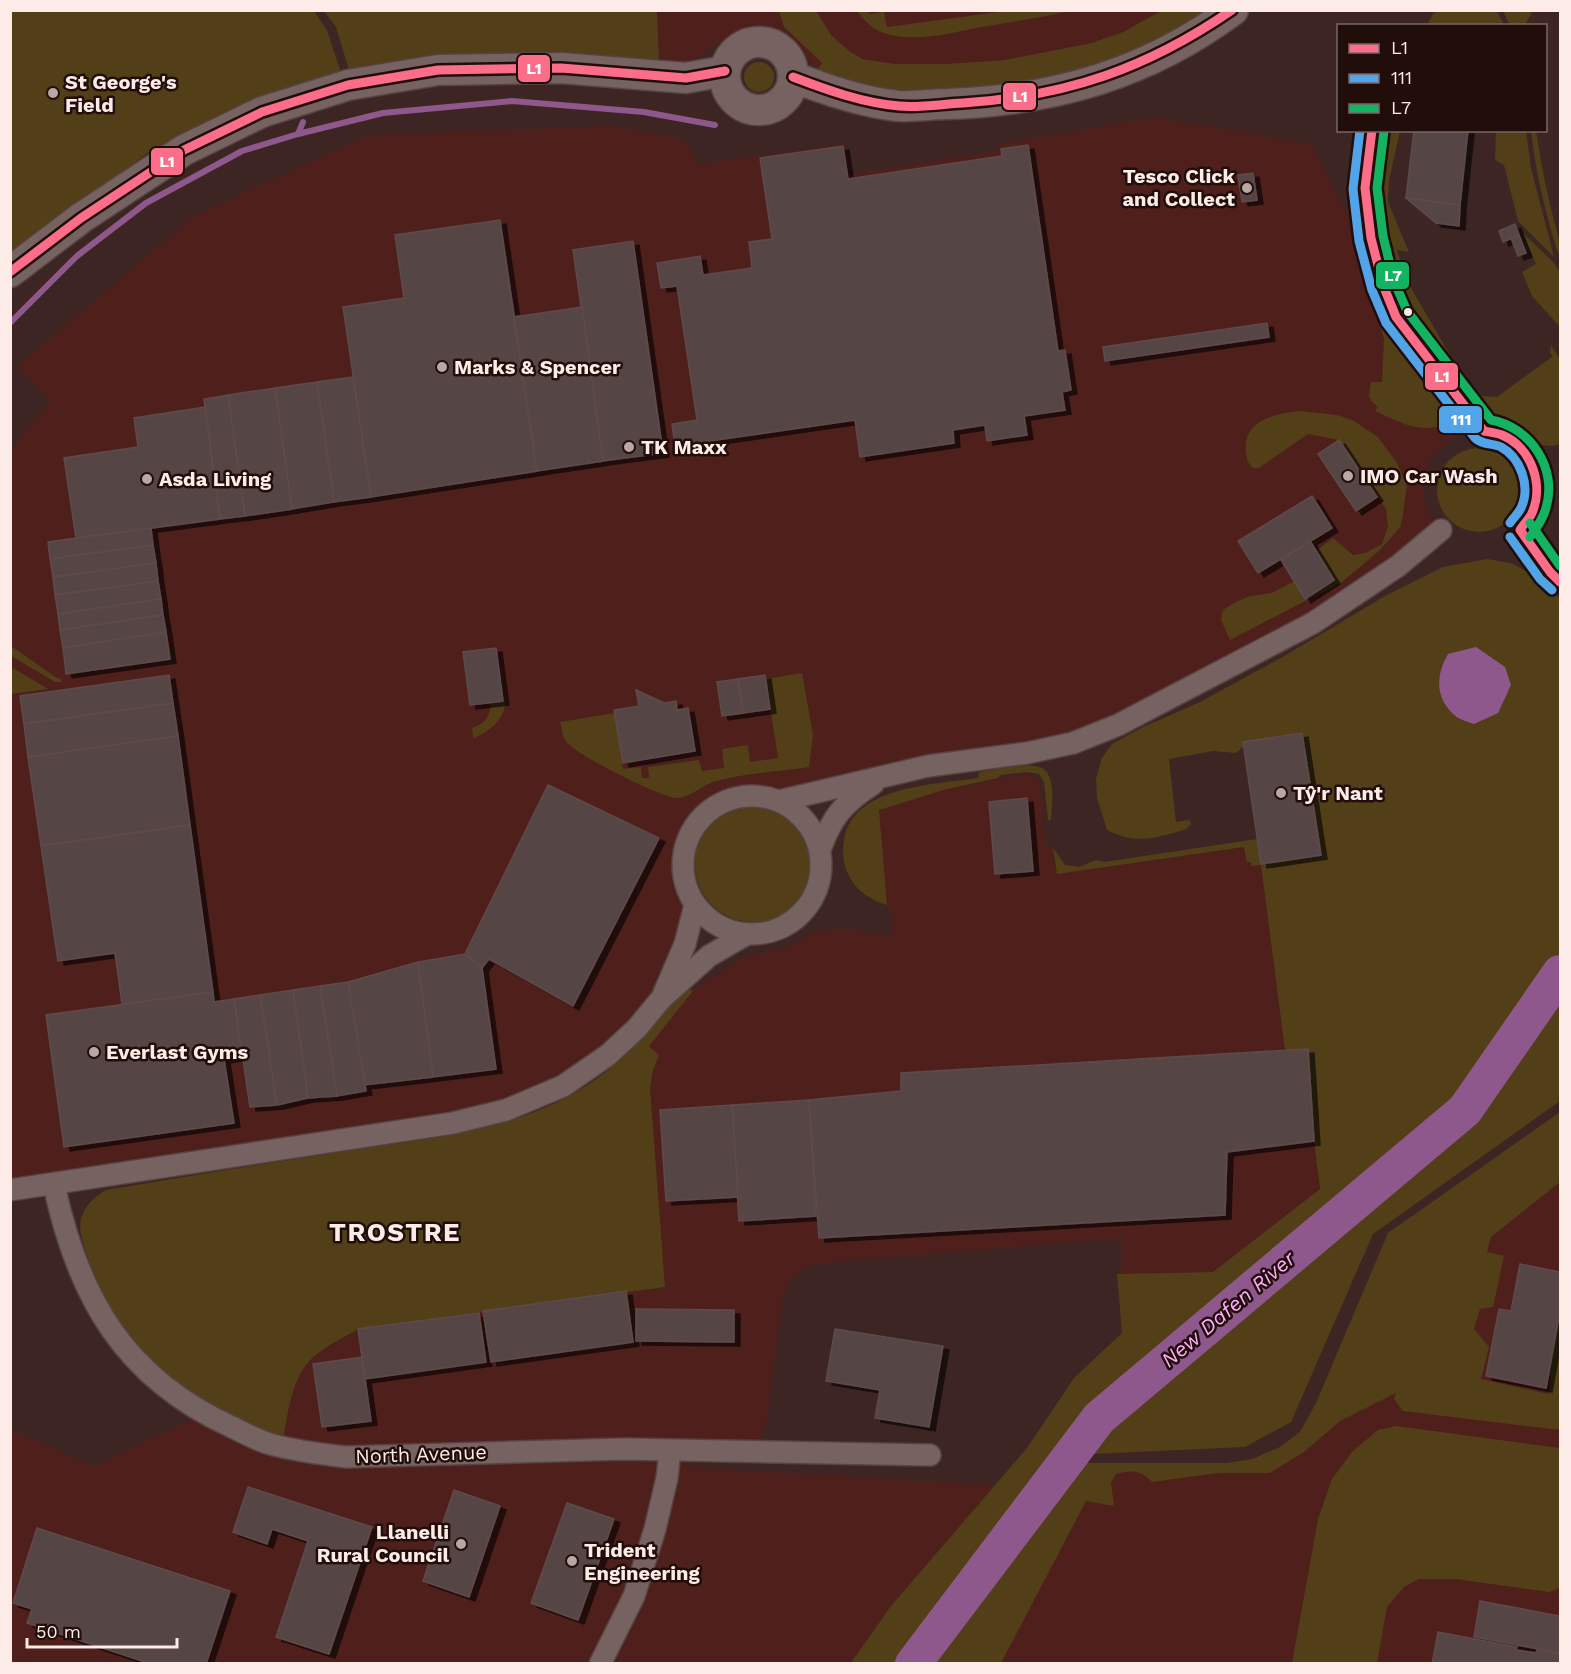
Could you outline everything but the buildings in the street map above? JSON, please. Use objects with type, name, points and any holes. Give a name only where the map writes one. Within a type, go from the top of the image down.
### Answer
[{"type":"main road","points":[[794,77],[842,95],[899,106],[978,103],[1032,96],[1089,83],[1146,63],[1207,30],[1233,10]]},
{"type":"main road","points":[[763,42],[773,45],[788,58],[794,77],[792,87],[778,105],[768,110],[756,110],[745,108],[736,102],[725,82],[725,71],[735,52],[743,46],[763,42]]},
{"type":"main road","points":[[10,272],[81,218],[184,150],[262,112],[348,85],[438,70],[561,68],[686,78],[725,71]]},
{"type":"street","points":[[778,801],[928,766],[1027,753],[1073,743],[1118,725],[1313,623],[1398,566],[1441,530]]},
{"type":"street","points":[[820,850],[833,820],[850,799],[883,776]]},
{"type":"street","points":[[741,796],[761,796],[778,801],[794,810],[807,822],[815,836],[822,866],[815,895],[803,912],[787,925],[768,933],[747,934],[727,930],[709,920],[695,905],[685,887],[682,866],[685,846],[693,827],[706,812],[723,801],[741,796]]},
{"type":"street","points":[[661,999],[685,944],[695,905]]},
{"type":"street","points":[[10,1190],[453,1123],[506,1110],[563,1086],[608,1054],[638,1028],[661,999],[709,956],[747,934]]},
{"type":"street","name":"North Avenue","points":[[54,1185],[76,1265],[97,1309],[129,1352],[161,1385],[204,1415],[268,1444],[346,1457],[624,1449],[930,1455]]},
{"type":"street","points":[[600,1664],[634,1596],[657,1519],[667,1478],[670,1450]]},
{"type":"shaded area","points":[[11,11],[314,11],[327,30],[341,73],[242,109],[150,151],[11,258]]},
{"type":"shaded area","points":[[324,11],[657,11],[659,65],[349,70],[336,27]]},
{"type":"shaded area","points":[[657,11],[1205,11],[1181,31],[1098,64],[852,85],[818,69],[780,35],[759,32],[738,34],[725,39],[692,61],[659,65]]},
{"type":"shaded area","points":[[779,11],[816,11],[831,35],[862,59],[895,64],[946,64],[1005,60],[1092,43],[1123,32],[1161,11],[1205,11],[1181,31],[1098,64],[1021,88],[937,93],[852,85],[818,69],[822,63],[784,27]]},
{"type":"shaded area","points":[[857,11],[867,11],[870,14],[884,12],[887,27],[1006,11],[1069,11],[944,34],[906,37],[881,32],[871,26]]},
{"type":"shaded area","points":[[1437,11],[1497,11],[1504,24],[1428,24]]},
{"type":"shaded area","points":[[1503,11],[1531,11],[1526,24],[1510,24]]},
{"type":"shaded area","points":[[759,62],[770,66],[774,77],[770,88],[759,92],[748,88],[744,77],[748,66]]},
{"type":"shaded area","points":[[1153,117],[1312,144],[1383,285],[1396,317],[1484,431],[1473,431],[1451,439],[1434,454],[1423,482],[1428,512],[1435,524],[1400,565],[1118,725],[779,801],[761,796],[741,796],[722,801],[706,812],[693,827],[685,846],[682,866],[685,887],[695,905],[637,1028],[506,1110],[11,1190],[11,451],[22,434],[51,402],[18,366],[194,216],[368,135],[609,126],[681,138],[699,164],[845,144],[852,174],[996,151],[999,144]]},
{"type":"shaded area","points":[[1385,132],[1400,132],[1389,181],[1388,202],[1409,252],[1397,250],[1405,275],[1394,277],[1384,241],[1379,205]]},
{"type":"shaded area","points":[[1496,132],[1526,132],[1531,168],[1554,257],[1518,221],[1504,165],[1495,160]]},
{"type":"shaded area","points":[[1531,132],[1536,132],[1558,238],[1560,259],[1542,195]]},
{"type":"shaded area","points":[[1522,232],[1554,263],[1560,272],[1560,327],[1532,296],[1522,272],[1536,264]]},
{"type":"shaded area","points":[[1407,281],[1462,376],[1482,396],[1497,397],[1553,356],[1550,353],[1551,345],[1560,359],[1560,444],[1548,446],[1534,441],[1486,411],[1463,391],[1441,363],[1413,316],[1397,284]]},
{"type":"shaded area","points":[[1386,309],[1406,342],[1465,420],[1438,427],[1419,428],[1375,411],[1378,407],[1369,396],[1371,382],[1382,382],[1384,339],[1379,323]]},
{"type":"shaded area","points":[[1301,411],[1337,415],[1354,421],[1378,437],[1397,463],[1407,486],[1401,526],[1379,551],[1342,582],[1230,640],[1221,620],[1223,610],[1250,596],[1272,593],[1294,581],[1305,598],[1334,580],[1316,551],[1333,538],[1353,555],[1365,553],[1382,544],[1388,527],[1386,509],[1339,440],[1308,434],[1259,468],[1253,468],[1250,464],[1246,454],[1246,440],[1255,425],[1272,416]]},
{"type":"shaded area","points":[[1479,448],[1495,451],[1509,460],[1518,474],[1521,490],[1518,506],[1509,520],[1495,529],[1479,532],[1463,529],[1449,520],[1440,506],[1437,490],[1440,474],[1449,460],[1463,451]]},
{"type":"shaded area","points":[[1487,559],[1511,563],[1535,576],[1560,598],[1560,1101],[1373,1234],[1291,1422],[1245,1447],[1055,1454],[897,1663],[850,1664],[891,1606],[1027,1448],[1074,1378],[1122,1333],[1117,1274],[1213,1272],[1320,1189],[1314,1141],[1308,1050],[1285,1050],[1261,865],[1251,866],[1251,862],[1247,862],[1244,847],[1057,874],[1053,848],[1065,865],[1079,867],[1096,860],[1104,862],[1257,839],[1261,864],[1320,855],[1302,734],[1243,742],[1243,747],[1236,753],[1213,751],[1169,759],[1176,822],[1189,820],[1191,824],[1186,829],[1146,838],[1137,839],[1117,835],[1107,830],[1097,798],[1096,779],[1102,758],[1112,744],[1143,727],[1198,703],[1286,655],[1385,596],[1443,567]]},
{"type":"shaded area","points":[[11,646],[60,678],[62,682],[55,682],[11,656]]},
{"type":"shaded area","points":[[1476,647],[1505,667],[1511,685],[1498,713],[1474,724],[1453,714],[1443,700],[1439,685],[1441,670],[1448,654]]},
{"type":"shaded area","points":[[13,668],[48,689],[11,694]]},
{"type":"shaded area","points":[[802,673],[813,735],[809,767],[725,779],[675,798],[616,773],[582,754],[563,736],[560,722],[615,713],[623,769],[641,767],[642,778],[649,778],[648,767],[699,760],[702,771],[724,768],[722,749],[748,745],[750,762],[778,758],[766,679]]},
{"type":"shaded area","points":[[505,701],[503,714],[495,724],[473,738],[472,728],[486,719],[490,712],[491,702]]},
{"type":"shaded area","points":[[1020,765],[1039,767],[1049,775],[1052,790],[1051,820],[1048,820],[1044,782],[1039,774],[1027,772],[1000,775],[998,778],[947,789],[879,810],[887,905],[867,896],[851,880],[843,859],[844,839],[851,821],[863,808],[879,798],[899,791],[978,778],[979,772]]},
{"type":"shaded area","points":[[1026,774],[1034,777],[1040,783],[1046,845],[1053,848],[1057,874],[1245,847],[1251,862],[1261,864],[1285,1050],[1308,1049],[1314,1141],[1320,1189],[1213,1272],[1122,1274],[1122,1238],[820,1263],[805,1268],[790,1280],[782,1300],[767,1417],[762,1435],[755,1444],[627,1450],[697,1468],[995,1485],[891,1606],[850,1663],[11,1663],[10,1429],[95,1466],[203,1414],[281,1446],[299,1373],[317,1354],[358,1329],[626,1291],[665,1289],[650,1087],[659,1055],[649,1046],[694,989],[742,958],[786,948],[816,931],[845,928],[891,936],[891,912],[887,905],[879,809],[947,789]]},
{"type":"shaded area","points":[[753,806],[775,811],[794,823],[806,842],[811,864],[806,886],[794,905],[775,917],[753,922],[731,917],[712,905],[700,886],[695,864],[700,842],[712,823],[731,811]]},
{"type":"shaded area","points":[[685,986],[693,991],[649,1046],[659,1055],[650,1087],[665,1287],[358,1329],[317,1354],[302,1371],[293,1391],[284,1435],[240,1421],[196,1396],[171,1378],[120,1322],[101,1290],[84,1246],[80,1225],[86,1208],[106,1190],[435,1138],[490,1126],[542,1109],[585,1087],[602,1075],[647,1033]]},
{"type":"shaded area","points":[[1560,1112],[1560,1182],[1491,1237],[1487,1252],[1504,1256],[1493,1307],[1480,1309],[1474,1329],[1489,1347],[1481,1379],[1549,1394],[1551,1377],[1548,1375],[1560,1311],[1560,1430],[1403,1411],[1394,1399],[1396,1393],[1340,1421],[1304,1452],[1270,1473],[1218,1473],[1152,1482],[1136,1472],[1116,1474],[1111,1483],[1114,1506],[1086,1501],[1001,1663],[920,1664],[1075,1463],[1227,1463],[1252,1459],[1280,1447],[1300,1432],[1316,1403],[1388,1233]]},
{"type":"shaded area","points":[[1560,1182],[1560,1663],[956,1664],[1094,1463],[1254,1464],[1452,1365],[1491,1236]]},
{"type":"shaded area","points":[[1396,1426],[1560,1448],[1560,1588],[1549,1592],[1455,1579],[1419,1579],[1404,1587],[1387,1607],[1377,1663],[1292,1663],[1318,1519],[1332,1479],[1353,1451],[1378,1430]]},
{"type":"waterway","points":[[10,323],[77,256],[146,203],[242,151],[298,134],[383,113],[512,101],[644,112],[715,125]]},
{"type":"waterway","points":[[298,134],[303,122]]},
{"type":"waterway","name":"New Dafen River","points":[[913,1664],[1099,1418],[1465,1110],[1560,973]]},
{"type":"transit line","name":"L1","points":[[793,77],[859,99],[899,106],[923,106],[1037,94],[1071,86],[1137,64],[1200,31],[1232,10]]},
{"type":"transit line","name":"L1","points":[[10,272],[81,218],[184,150],[262,112],[348,85],[438,70],[561,68],[686,78],[725,71]]},
{"type":"transit line","name":"111","points":[[1360,132],[1353,189],[1359,241],[1372,290],[1386,323],[1475,438],[1481,442],[1501,447],[1514,458],[1519,466],[1524,482],[1524,500],[1510,523]]},
{"type":"transit line","name":"L1","points":[[1372,132],[1365,188],[1371,238],[1383,285],[1396,317],[1484,431],[1500,434],[1512,441],[1528,458],[1533,469],[1537,492],[1531,515],[1520,530],[1550,572],[1560,582]]},
{"type":"transit line","name":"L7","points":[[1384,132],[1377,188],[1383,236],[1394,281],[1407,311],[1491,420],[1518,431],[1538,452],[1548,478],[1549,493],[1540,523],[1530,537]]},
{"type":"transit line","name":"L7","points":[[1530,523],[1560,566]]},
{"type":"transit line","name":"111","points":[[1510,537],[1540,579],[1552,590]]},
{"type":"place","name":"St George's Field","points":[[53,93]]},
{"type":"place","name":"Tesco Click and Collect","points":[[1247,188]]},
{"type":"place","name":"Marks & Spencer","points":[[442,367]]},
{"type":"place","name":"TK Maxx","points":[[629,447]]},
{"type":"place","name":"IMO Car Wash","points":[[1348,476]]},
{"type":"place","name":"Asda Living","points":[[147,479]]},
{"type":"place","name":"Tŷ'r Nant","points":[[1281,793]]},
{"type":"place","name":"Everlast Gyms","points":[[94,1052]]},
{"type":"place","name":"Llanelli Rural Council","points":[[461,1544]]},
{"type":"place","name":"Trident Engineering","points":[[572,1561]]},
{"type":"district","name":"TROSTRE","points":[[395,1232]]}]
